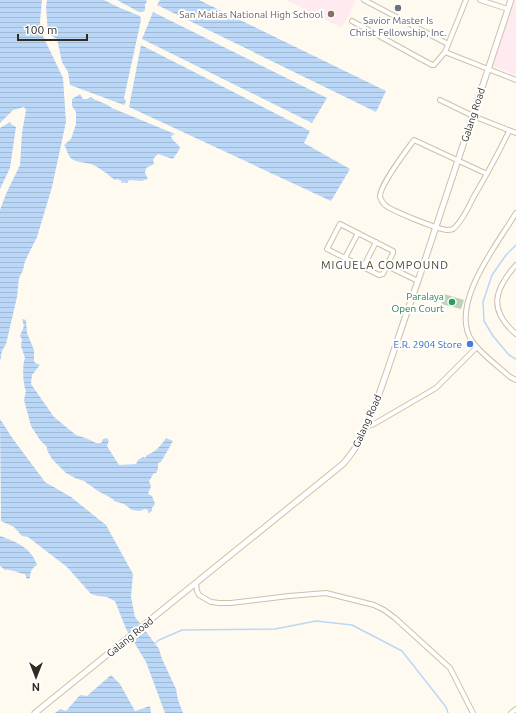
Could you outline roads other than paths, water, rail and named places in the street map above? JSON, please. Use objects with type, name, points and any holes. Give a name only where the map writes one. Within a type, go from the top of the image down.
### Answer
[{"type":"street","points":[[364,0],[448,44]]},
{"type":"street","points":[[352,21],[432,65],[436,63],[445,52],[466,0]]},
{"type":"street","points":[[480,0],[508,8]]},
{"type":"street","name":"Galang Road","points":[[36,713],[343,464],[353,453],[367,426],[389,368],[511,0]]},
{"type":"street","points":[[445,52],[516,80]]},
{"type":"street","points":[[440,100],[473,116],[516,133]]},
{"type":"street","points":[[487,174],[414,140],[389,176],[381,190],[380,198],[386,206],[435,227],[450,230],[458,224],[487,174],[509,131]]},
{"type":"street","points":[[516,213],[481,269],[467,308],[466,320],[468,333],[472,342],[510,377],[516,380]]},
{"type":"street","points":[[340,224],[358,233],[393,251],[383,274],[380,276],[326,249],[340,224]]},
{"type":"street","points":[[345,258],[358,233]]},
{"type":"street","points":[[363,268],[376,242]]},
{"type":"street","points":[[516,264],[504,282],[497,297],[496,305],[504,322],[516,334]]},
{"type":"street","points":[[387,266],[418,281]]},
{"type":"street","points":[[367,426],[374,424],[436,388],[477,347]]},
{"type":"street","points":[[194,585],[200,596],[212,602],[219,603],[326,593],[374,604],[400,623],[450,668],[473,713]]},
{"type":"street","points":[[511,713],[516,709]]},
{"type":"water","points":[[0,0],[42,0],[40,22],[42,34],[63,78],[66,122],[52,187],[37,237],[25,261],[19,278],[17,297],[6,344],[2,351],[0,362],[0,210],[20,165],[22,133],[26,110],[24,107],[13,110],[0,123]]},
{"type":"water","points":[[47,0],[104,0],[140,16],[141,20],[124,98],[126,101],[124,105],[70,85],[68,72],[62,62],[57,39],[48,34],[46,7]]},
{"type":"water","points":[[117,0],[146,0],[147,2],[145,4],[145,10],[143,12],[139,12]]},
{"type":"water","points":[[160,0],[199,0],[386,91],[376,112],[157,5]]},
{"type":"water","points":[[153,12],[327,98],[312,123],[142,39]]},
{"type":"water","points":[[141,45],[310,131],[304,143],[350,169],[331,201],[129,107]]},
{"type":"water","points":[[80,94],[83,99],[91,97],[107,104],[112,108],[175,134],[171,136],[180,147],[179,150],[173,159],[158,154],[153,159],[154,164],[146,168],[145,173],[148,179],[141,181],[129,180],[127,183],[121,183],[122,181],[117,179],[115,180],[93,165],[72,159],[64,145],[71,139],[76,124],[76,112],[72,106],[72,99]]},
{"type":"water","points":[[10,122],[16,127],[10,168],[0,189],[0,128]]},
{"type":"water","points":[[22,319],[26,320],[27,333],[34,350],[34,362],[40,365],[32,375],[31,384],[54,417],[76,435],[96,443],[101,443],[103,439],[106,438],[109,440],[107,446],[119,465],[136,464],[138,460],[143,457],[145,458],[158,448],[166,438],[173,441],[161,462],[158,463],[156,473],[154,473],[149,481],[151,486],[148,494],[152,496],[155,504],[152,511],[148,513],[148,510],[145,509],[140,511],[132,510],[124,504],[114,501],[84,481],[66,473],[52,459],[47,447],[40,440],[31,426],[24,400],[26,391],[23,365],[25,358],[21,346],[22,339],[20,336],[24,326]]},
{"type":"water","points":[[0,419],[45,482],[71,497],[106,525],[133,574],[131,597],[135,617],[159,649],[176,689],[183,713],[165,713],[146,662],[126,629],[115,601],[107,597],[91,594],[67,567],[28,537],[22,536],[14,527],[1,521]]},
{"type":"water","points":[[0,536],[17,543],[27,549],[31,554],[37,565],[32,570],[30,578],[27,579],[25,574],[5,570],[0,566]]},
{"type":"water","points":[[111,675],[120,684],[135,711],[150,706],[151,713],[55,713],[60,709],[66,711],[80,695],[87,696]]},
{"type":"waterway","points":[[516,245],[506,255],[492,275],[483,302],[484,321],[493,336],[509,355],[516,359]]},
{"type":"waterway","points":[[154,644],[159,640],[182,630],[275,629],[316,621],[352,625],[402,651],[446,707],[448,713]]},
{"type":"place","name":"Savior Master Is Christ Fellowship, Inc.","points":[[398,8]]},
{"type":"place","name":"San Matias National High School","points":[[331,14]]},
{"type":"place","name":"Paralaya Open Court","points":[[452,302]]},
{"type":"place","name":"E.R. 2904 Store","points":[[470,344]]},
{"type":"district","name":"MIGUELA COMPOUND","points":[[385,265]]}]
